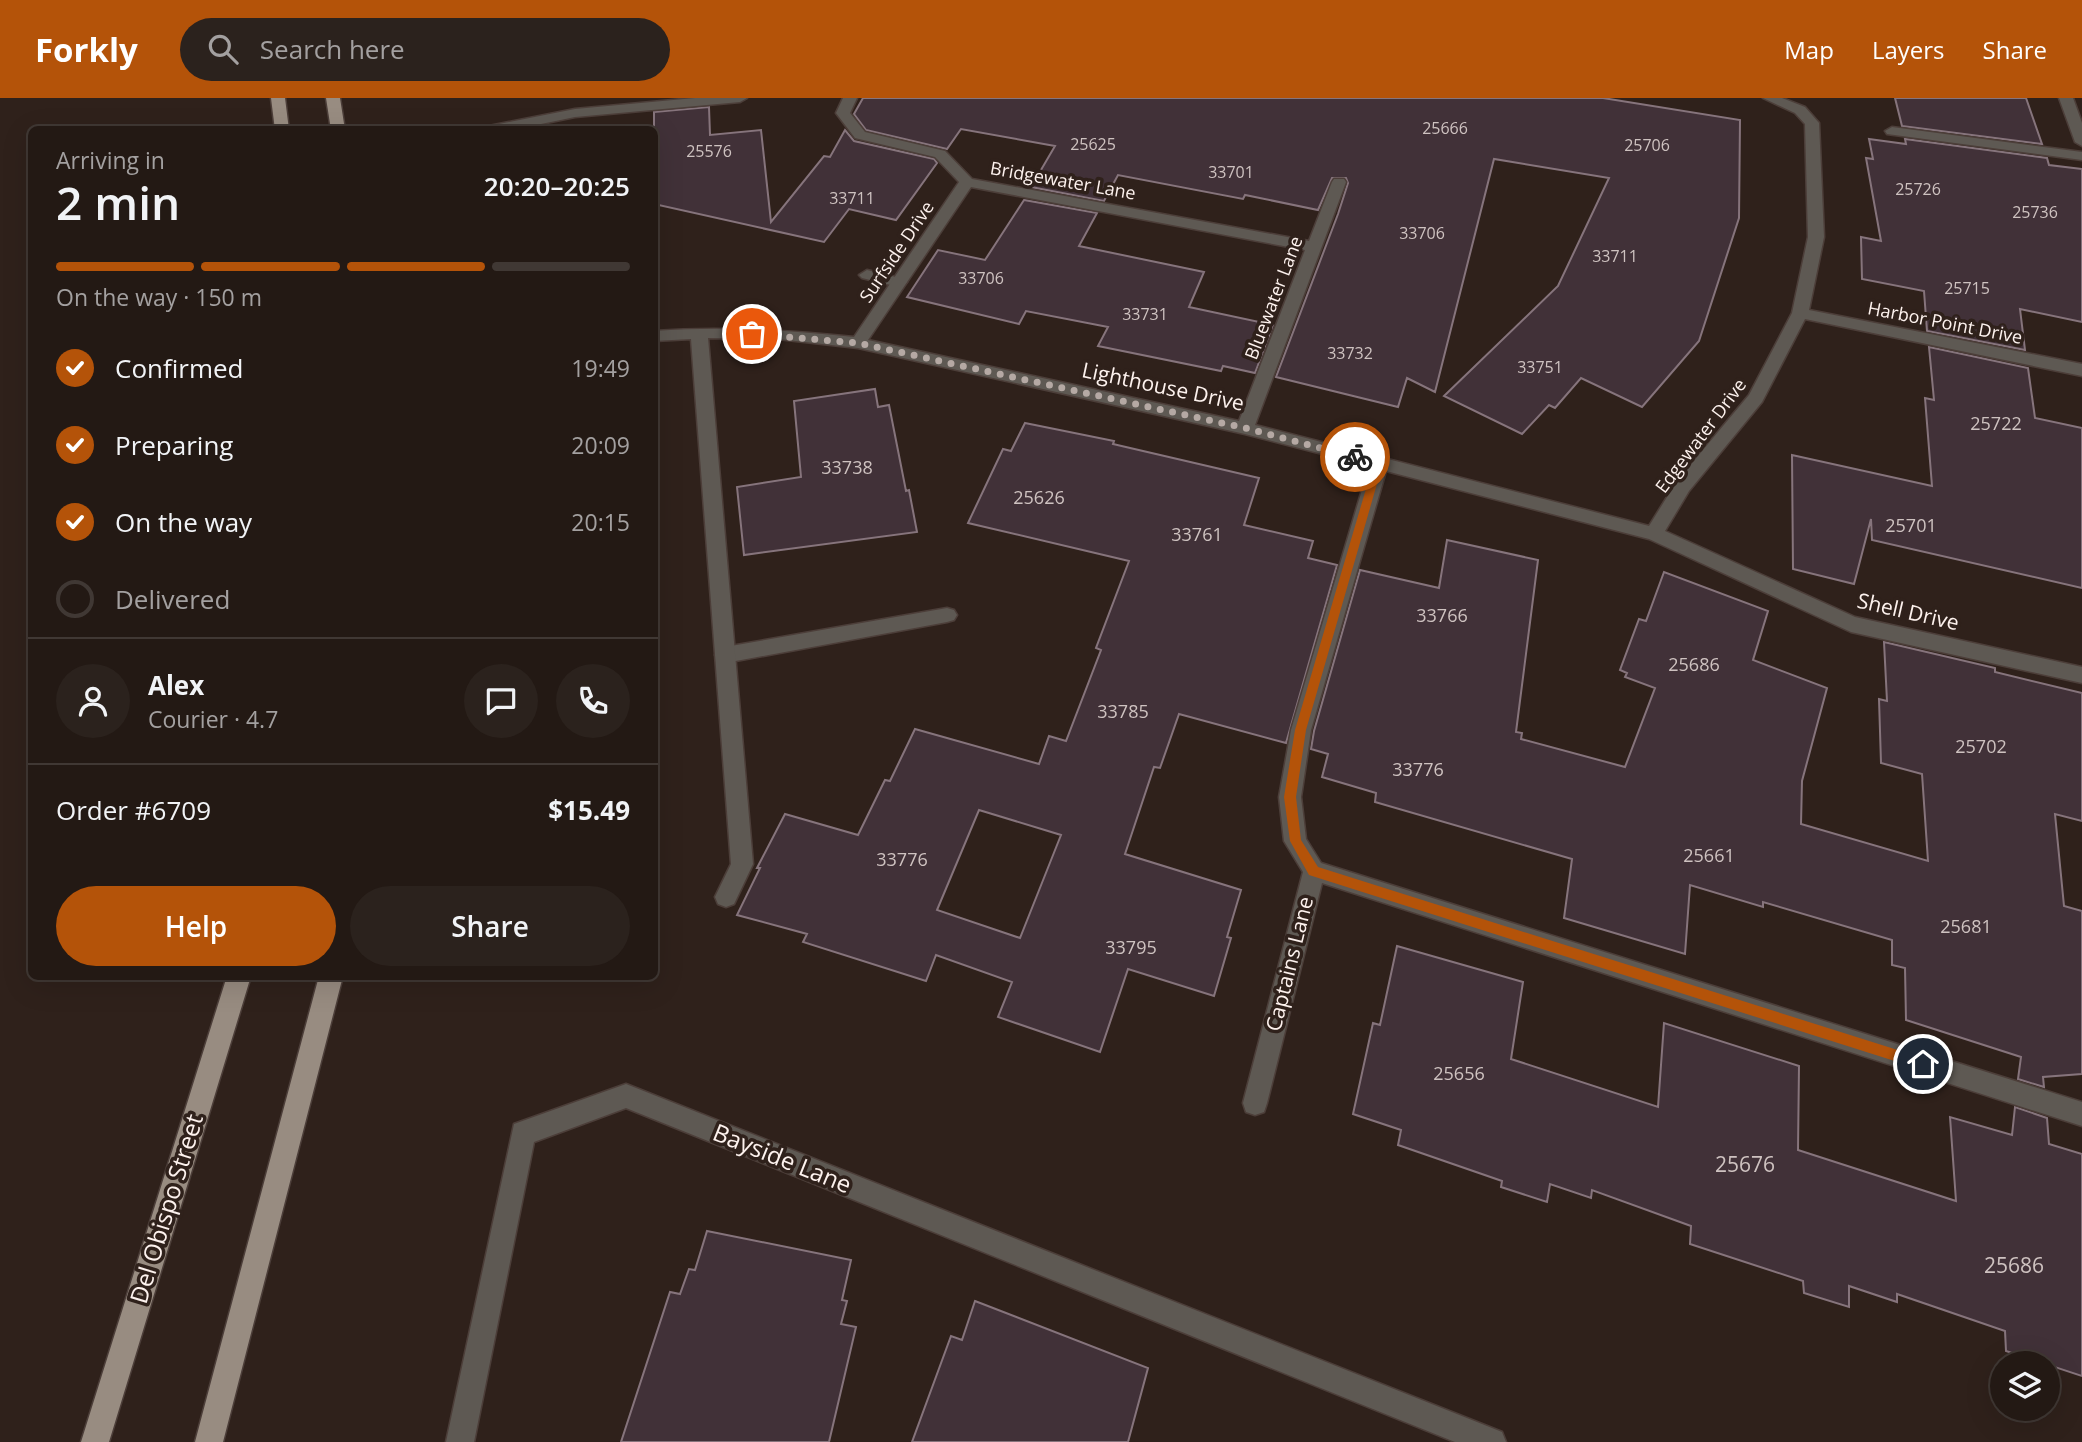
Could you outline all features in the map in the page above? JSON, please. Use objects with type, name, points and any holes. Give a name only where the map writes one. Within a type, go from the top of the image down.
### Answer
[{"type":"main road","points":[[278,98],[282,126]]},
{"type":"main road","points":[[332,98],[337,126]]},
{"type":"main road","name":"Del Obispo Street","points":[[95,1442],[238,980]]},
{"type":"main road","points":[[209,1442],[330,980]]},
{"type":"street","points":[[570,98],[575,113]]},
{"type":"street","points":[[509,126],[575,113],[740,98]]},
{"type":"street","name":"Bridgewater Lane","points":[[850,98],[843,113],[860,135],[940,154],[967,183],[1314,247]]},
{"type":"street","name":"Edgewater Drive","points":[[1654,534],[1683,486],[1756,398],[1800,313],[1816,237],[1812,123],[1800,110],[1770,98]]},
{"type":"street","points":[[2066,98],[2082,142]]},
{"type":"street","points":[[1892,131],[2082,156]]},
{"type":"street","name":"Surfside Drive","points":[[858,343],[967,183]]},
{"type":"street","name":"Bluewater Lane","points":[[1245,428],[1339,183]]},
{"type":"street","points":[[867,275],[899,282]]},
{"type":"street","name":"Harbor Point Drive","points":[[1800,313],[2082,370]]},
{"type":"street","points":[[699,333],[742,864],[726,897]]},
{"type":"street","name":"Lighthouse Drive","points":[[658,336],[699,333],[778,334],[858,343],[1245,428],[1654,534]]},
{"type":"street","name":"Captains Lane","points":[[1255,1104],[1314,871],[1296,841],[1290,797],[1301,730],[1379,463]]},
{"type":"street","name":"Shell Drive","points":[[1654,534],[1851,624],[2082,675]]},
{"type":"street","points":[[724,655],[947,615]]},
{"type":"street","points":[[1314,871],[2082,1114]]},
{"type":"street","name":"Bayside Lane","points":[[460,1442],[523,1133],[626,1096],[1492,1442]]},
{"type":"building","points":[[863,98],[1603,98],[1740,120],[1739,218],[1699,341],[1642,407],[1581,378],[1555,408],[1549,405],[1522,434],[1444,396],[1558,286],[1609,178],[1494,159],[1435,392],[1407,378],[1398,407],[1276,377],[1338,214],[1348,183],[1346,178],[1332,178],[1318,210],[1245,195],[1243,199],[1118,175],[1104,201],[1031,187],[1055,146],[961,129],[947,149],[866,130],[854,114]]},
{"type":"building","points":[[1895,98],[2026,98],[2042,144],[1902,126]]},
{"type":"building","points":[[709,107],[710,135],[761,130],[771,222],[824,156],[830,157],[845,130],[854,141],[934,159],[937,163],[896,220],[849,209],[824,242],[658,205],[658,126],[654,126],[654,112]]},
{"type":"building","points":[[1869,139],[1906,144],[1905,139],[2047,158],[2049,165],[2082,169],[2082,322],[2020,309],[2025,350],[1927,331],[1924,291],[1862,279],[1861,237],[1881,241],[1866,158],[1873,159]]},
{"type":"building","points":[[1024,200],[1097,213],[1079,246],[1204,272],[1189,307],[1273,325],[1255,373],[1223,366],[1221,371],[1098,346],[1108,327],[1026,311],[1019,324],[907,297],[938,250],[985,260]]},
{"type":"building","points":[[1929,347],[2028,368],[2035,418],[2082,428],[2082,588],[1872,540],[1871,519],[1854,584],[1793,569],[1792,455],[1932,486],[1925,398],[1934,400]]},
{"type":"building","points":[[875,389],[878,407],[889,405],[917,532],[744,555],[737,487],[801,477],[794,401]]},
{"type":"building","points":[[1025,423],[1114,441],[1113,444],[1259,478],[1244,525],[1313,541],[1308,558],[1337,565],[1286,743],[1179,714],[1160,768],[1154,767],[1125,854],[1241,890],[1227,937],[1231,938],[1214,996],[1128,969],[1100,1052],[998,1017],[1012,982],[936,955],[926,981],[803,942],[807,934],[737,915],[760,868],[757,868],[785,814],[858,835],[885,780],[890,781],[915,729],[1039,764],[1049,736],[1066,741],[1101,650],[1096,648],[1129,561],[968,523],[1003,449],[1011,451]],"holes":[[[979,810],[1061,835],[1020,938],[937,910]]]},
{"type":"building","points":[[1447,540],[1538,560],[1516,732],[1522,733],[1521,739],[1625,767],[1655,688],[1625,677],[1627,673],[1620,670],[1639,619],[1646,621],[1664,572],[1768,611],[1753,660],[1827,688],[1802,781],[1801,824],[1928,861],[1922,774],[1881,763],[1879,699],[1887,701],[1884,642],[1995,668],[1995,672],[2082,693],[2082,821],[2055,814],[2064,906],[2082,911],[2082,1074],[2043,1077],[2044,1087],[2018,1079],[2021,1057],[1906,1020],[1905,968],[1892,965],[1892,940],[1763,902],[1763,907],[1690,885],[1685,954],[1564,918],[1572,859],[1375,802],[1376,793],[1322,777],[1328,754],[1311,749],[1314,731],[1360,570],[1439,588]]},
{"type":"building","points":[[1397,946],[1523,982],[1511,1059],[1658,1107],[1664,1023],[1799,1066],[1798,1150],[1956,1201],[1950,1117],[2012,1135],[2015,1107],[2047,1118],[2049,1144],[2082,1154],[2082,1376],[2060,1369],[2060,1351],[2006,1351],[2005,1331],[1897,1294],[1897,1302],[1849,1286],[1849,1307],[1804,1293],[1803,1281],[1690,1244],[1691,1226],[1592,1190],[1591,1198],[1550,1184],[1547,1202],[1501,1187],[1502,1181],[1398,1145],[1401,1130],[1353,1114],[1373,1023],[1380,1025]]},
{"type":"building","points":[[707,1231],[851,1260],[842,1300],[847,1301],[841,1324],[856,1327],[829,1442],[621,1442],[670,1292],[680,1294],[689,1269],[695,1270]]},
{"type":"building","points":[[975,1301],[1148,1368],[1128,1442],[912,1442],[951,1336],[962,1340]]},
{"type":"way so far","points":[[752,334],[778,334],[858,343],[1245,428],[1355,457]]},
{"type":"route","points":[[1355,457],[1379,463],[1301,730],[1290,797],[1296,841],[1314,871],[1923,1064]]}]
